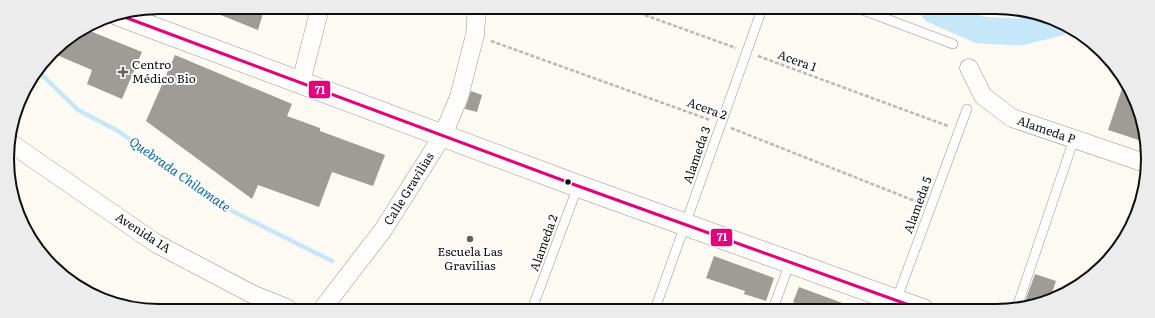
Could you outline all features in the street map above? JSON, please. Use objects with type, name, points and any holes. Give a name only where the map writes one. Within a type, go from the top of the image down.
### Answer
[{"type":"street","points":[[301,82],[318,14]]},
{"type":"street","name":"Calle Gravilias","points":[[326,304],[383,230],[443,135],[460,98],[475,35],[477,14]]},
{"type":"street","points":[[127,18],[578,186],[790,262],[892,304]]},
{"type":"street","name":"Alameda P","points":[[969,68],[983,96],[1012,118],[1141,162]]},
{"type":"street","name":"Avenida 1A","points":[[14,146],[157,244],[252,294],[277,304]]},
{"type":"lane","name":"Alameda 3","points":[[657,304],[720,123],[760,14]]},
{"type":"lane","points":[[873,14],[953,44]]},
{"type":"lane","name":"Alameda 5","points":[[894,304],[929,207],[967,109]]},
{"type":"lane","points":[[1019,302],[1074,139]]},
{"type":"lane","name":"Alameda 2","points":[[534,304],[578,186]]},
{"type":"lane","points":[[775,304],[790,262]]},
{"type":"path","name":"Acera 1","points":[[642,14],[959,130]]},
{"type":"path","name":"Acera 2","points":[[475,35],[720,123],[929,207]]},
{"type":"building","points":[[218,14],[263,14],[258,30]]},
{"type":"building","points":[[90,31],[142,52],[122,99],[87,84],[92,70],[57,55],[78,38]]},
{"type":"building","points":[[175,55],[292,104],[287,116],[320,128],[320,131],[385,155],[373,186],[332,172],[319,207],[258,185],[252,199],[146,121]]},
{"type":"building","points":[[1122,88],[1133,112],[1140,140],[1108,130]]},
{"type":"building","points":[[471,91],[482,95],[477,112],[465,109]]},
{"type":"building","points":[[714,256],[774,278],[766,301],[744,294],[745,291],[706,278]]},
{"type":"building","points":[[1035,274],[1056,281],[1052,292],[1025,301]]},
{"type":"building","points":[[799,287],[845,304],[798,304],[793,302]]},
{"type":"waterway","points":[[943,14],[980,30],[1020,32],[1050,25]]},
{"type":"waterway","name":"Quebrada Chilamate","points":[[41,74],[78,110],[118,131],[234,212],[332,261]]},
{"type":"transit line","name":"71","points":[[127,18],[578,186],[906,304]]},
{"type":"place","name":"Centro Médico Bio","points":[[123,72]]},
{"type":"place","name":"Escuela Las Gravilias","points":[[470,239]]}]
